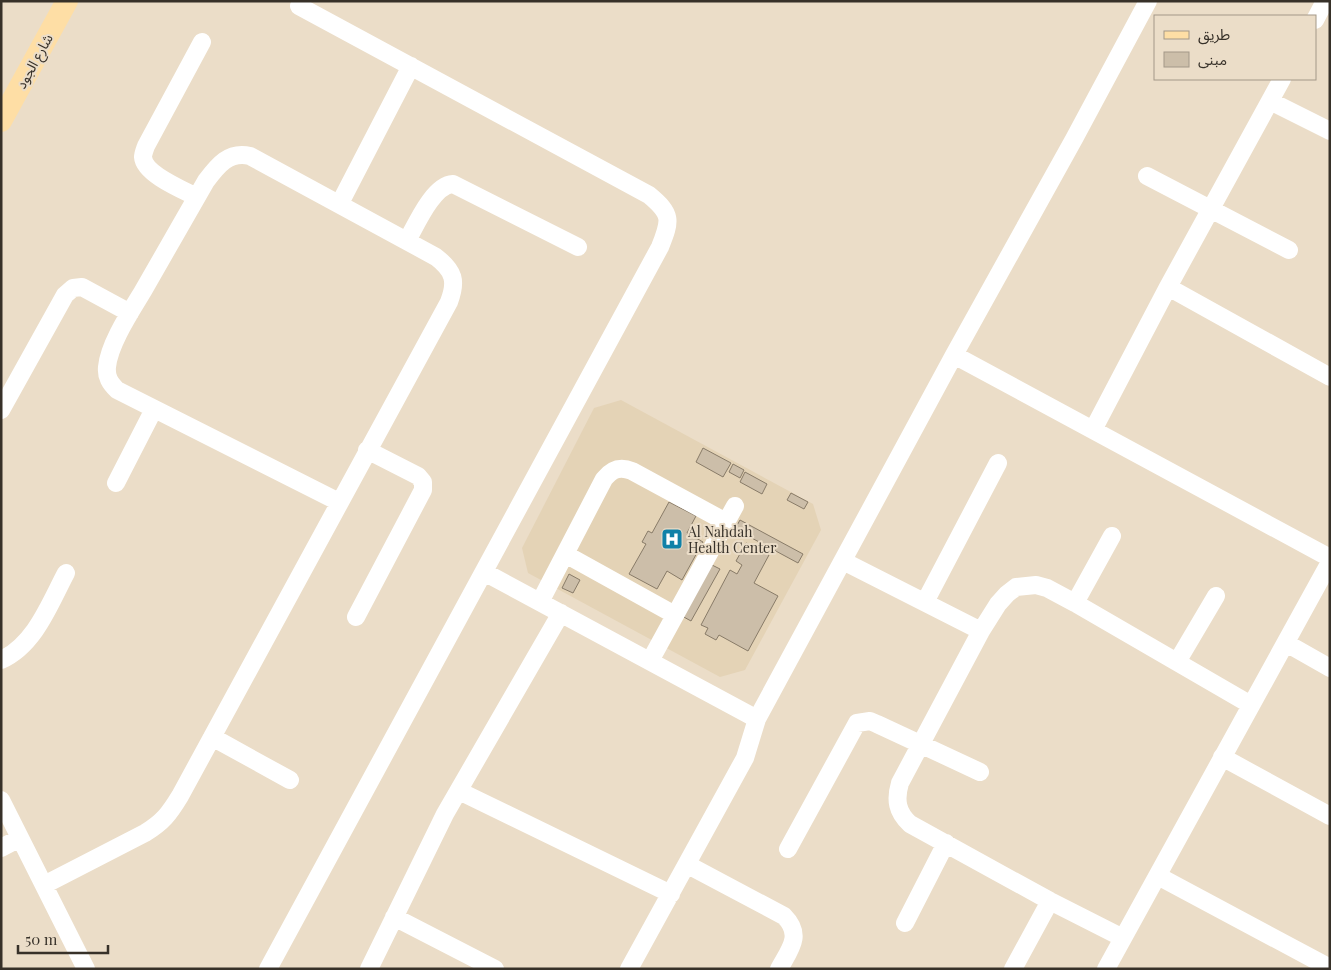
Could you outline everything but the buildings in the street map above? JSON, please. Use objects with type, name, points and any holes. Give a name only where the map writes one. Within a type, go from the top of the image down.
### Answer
[{"type":"main road","name":"شارع الجود","points":[[1,121],[66,1]]},
{"type":"street","points":[[629,969],[746,758],[757,719],[1148,1]]},
{"type":"street","points":[[1316,18],[1325,1]]},
{"type":"street","points":[[268,969],[660,247],[668,227],[663,207],[649,195],[297,3]]},
{"type":"street","points":[[196,197],[156,175],[147,167],[143,157],[146,146],[202,42]]},
{"type":"street","points":[[340,204],[411,66]]},
{"type":"street","points":[[1093,430],[1280,80]]},
{"type":"street","points":[[1270,101],[1330,131]]},
{"type":"street","points":[[44,885],[161,823],[180,796],[453,292],[451,272],[436,257],[250,156],[240,154],[230,156],[222,162],[206,181],[130,313],[110,354],[108,376],[110,383],[117,390],[339,502]]},
{"type":"street","points":[[1147,176],[1289,250]]},
{"type":"street","points":[[407,241],[434,195],[441,188],[448,184],[453,184],[578,247]]},
{"type":"street","points":[[1,410],[65,295],[73,288],[82,287],[130,313]]},
{"type":"street","points":[[1168,287],[1330,377]]},
{"type":"street","points":[[954,355],[1330,558]]},
{"type":"street","points":[[116,483],[154,409]]},
{"type":"street","points":[[356,617],[423,490],[423,482],[418,476],[367,450]]},
{"type":"street","points":[[925,602],[998,463]]},
{"type":"street","points":[[540,602],[604,479],[613,470],[620,468],[632,471],[726,522]]},
{"type":"street","points":[[650,661],[735,506]]},
{"type":"street","points":[[1075,603],[1112,536]]},
{"type":"street","points":[[565,554],[676,615]]},
{"type":"street","points":[[843,561],[981,631]]},
{"type":"street","points":[[1106,969],[1330,562]]},
{"type":"street","points":[[484,572],[757,719]]},
{"type":"street","points":[[1,660],[19,650],[32,635],[66,573]]},
{"type":"street","points":[[1124,938],[1050,901],[910,824],[902,817],[898,810],[897,793],[900,783],[981,631],[998,604],[1016,587],[1036,585],[1047,588],[1251,705]]},
{"type":"street","points":[[1177,662],[1216,596]]},
{"type":"street","points":[[369,969],[445,814],[561,613]]},
{"type":"street","points":[[1286,643],[1330,668]]},
{"type":"street","points":[[788,849],[857,723],[870,721],[980,772]]},
{"type":"street","points":[[212,737],[290,780]]},
{"type":"street","points":[[1222,757],[1330,816]]},
{"type":"street","points":[[459,791],[671,894]]},
{"type":"street","points":[[1,800],[86,969]]},
{"type":"street","points":[[1,848],[20,838]]},
{"type":"street","points":[[905,923],[946,843]]},
{"type":"street","points":[[688,865],[784,916],[792,924],[795,933],[792,945],[779,969]]},
{"type":"street","points":[[1158,876],[1330,968]]},
{"type":"street","points":[[1013,969],[1050,901]]},
{"type":"street","points":[[394,917],[495,969]]},
{"type":"shaded area","name":"Al Nahdah Health Center","points":[[621,400],[813,504],[821,530],[745,670],[720,677],[528,573],[522,548],[594,408]]},
{"type":"place","name":"Al Nahdah Health Center","points":[[672,539]]}]
